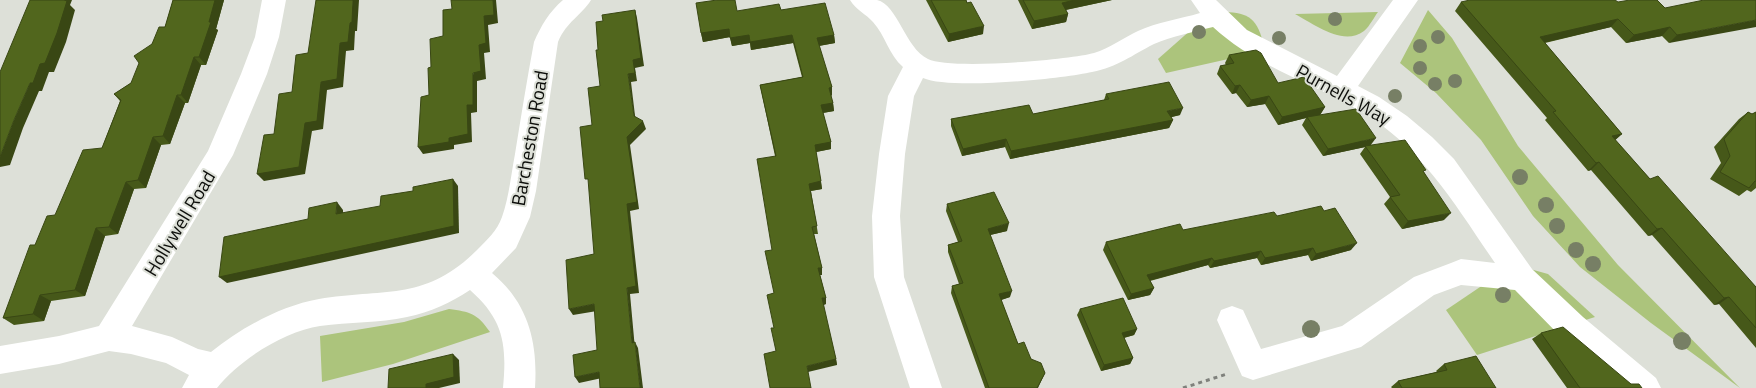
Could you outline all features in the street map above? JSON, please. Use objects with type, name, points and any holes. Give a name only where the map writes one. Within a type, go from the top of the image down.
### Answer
[{"type":"street","name":"Hollywell Road","points":[[110,337],[220,155],[254,74],[267,37],[274,0]]},
{"type":"street","name":"Barcheston Road","points":[[206,377],[240,347],[285,323],[318,313],[406,304],[435,296],[472,274],[506,239],[516,217],[522,191],[546,42],[552,25],[564,11],[579,0]]},
{"type":"street","points":[[862,0],[882,16],[904,54],[917,65],[935,73],[970,74],[1004,73],[1092,63],[1116,55],[1147,37],[1210,8]]},
{"type":"street","points":[[1342,89],[1406,0]]},
{"type":"street","name":"Purnells Way","points":[[1210,8],[1238,36],[1271,55],[1370,104],[1398,123],[1439,161],[1522,278],[1572,326],[1645,388]]},
{"type":"street","points":[[917,65],[902,96],[892,154],[886,216],[889,276],[926,388]]},
{"type":"street","points":[[1232,320],[1253,366],[1350,337],[1424,286],[1461,272],[1522,278]]},
{"type":"street","points":[[472,274],[500,300],[513,321],[519,349],[519,388]]},
{"type":"street","points":[[0,360],[59,350],[110,337],[131,340],[172,351],[193,362],[206,377]]},
{"type":"path","points":[[1183,388],[1253,366]]},
{"type":"green space","points":[[1428,10],[1452,38],[1518,146],[1618,265],[1740,388],[1651,323],[1580,267],[1533,216],[1481,140],[1436,93],[1400,63]]},
{"type":"green space","points":[[1220,12],[1237,13],[1249,17],[1253,21],[1263,42],[1255,53],[1166,73],[1158,59],[1201,21]]},
{"type":"green space","points":[[1378,12],[1364,31],[1356,35],[1347,36],[1329,32],[1295,14]]},
{"type":"green space","points":[[1530,269],[1548,274],[1595,317],[1477,355],[1446,310],[1483,285]]},
{"type":"green space","points":[[449,309],[472,314],[490,332],[393,364],[322,382],[320,336],[404,322]]},
{"type":"building","points":[[30,0],[67,1],[45,63],[40,64],[33,83],[30,83],[0,157],[0,72]]},
{"type":"building","points":[[173,0],[215,0],[209,22],[211,22],[199,57],[194,57],[181,95],[177,95],[163,136],[153,137],[138,180],[126,182],[109,227],[96,228],[75,290],[40,295],[33,314],[3,318],[30,245],[35,245],[47,216],[55,215],[83,150],[102,148],[121,100],[114,94],[131,83],[139,63],[134,56],[152,44],[159,27],[165,27]]},
{"type":"building","points":[[316,0],[353,0],[352,22],[350,23],[348,42],[340,43],[337,79],[321,82],[317,121],[305,123],[299,167],[257,174],[264,135],[274,134],[279,94],[292,92],[296,55],[308,53]]},
{"type":"building","points":[[451,0],[493,0],[494,15],[484,16],[486,43],[479,45],[481,71],[473,73],[473,105],[467,105],[468,134],[449,138],[449,142],[418,147],[421,97],[429,95],[430,39],[443,36],[443,10],[452,9]]},
{"type":"building","points":[[735,0],[737,11],[779,4],[781,10],[825,3],[834,35],[817,38],[832,87],[829,88],[833,103],[821,105],[831,142],[815,145],[821,181],[809,184],[817,226],[812,227],[822,268],[818,268],[826,298],[822,298],[836,359],[807,366],[811,388],[770,388],[764,354],[776,351],[771,328],[774,328],[767,295],[774,293],[765,251],[772,250],[757,159],[776,156],[760,85],[803,77],[792,35],[750,42],[749,35],[730,38],[729,29],[701,33],[696,3]]},
{"type":"building","points":[[931,0],[966,0],[967,3],[971,2],[984,26],[949,34]]},
{"type":"building","points":[[1023,0],[1075,0],[1062,3],[1068,14],[1034,21]]},
{"type":"building","points":[[1470,0],[1615,0],[1618,2],[1657,0],[1665,8],[1704,0],[1756,0],[1756,20],[1677,35],[1670,27],[1634,35],[1618,19],[1540,37],[1622,134],[1612,136],[1650,179],[1658,176],[1756,287],[1756,328],[1729,297],[1724,298],[1662,228],[1657,229],[1599,162],[1596,163],[1553,112],[1556,111],[1461,2]]},
{"type":"building","points":[[635,10],[641,58],[633,60],[635,73],[628,74],[634,116],[643,121],[627,137],[637,202],[627,204],[636,286],[627,288],[632,343],[635,342],[640,388],[600,388],[599,372],[575,377],[573,355],[597,350],[594,304],[569,309],[566,260],[594,254],[588,179],[585,179],[580,127],[592,125],[588,88],[600,86],[596,50],[598,50],[596,22],[603,21],[602,15]]},
{"type":"building","points":[[1256,50],[1261,53],[1278,83],[1304,77],[1325,107],[1282,117],[1269,96],[1251,100],[1240,85],[1235,86],[1220,66],[1234,63],[1229,55]]},
{"type":"building","points":[[1169,82],[1183,108],[1167,111],[1173,120],[1011,151],[1006,139],[963,149],[951,119],[1029,105],[1033,114],[1109,99],[1106,94]]},
{"type":"building","points":[[1356,109],[1376,138],[1328,149],[1307,117]]},
{"type":"building","points":[[1748,112],[1752,114],[1756,112],[1756,181],[1749,188],[1720,172],[1730,156],[1724,139]]},
{"type":"building","points":[[1405,140],[1426,170],[1423,171],[1451,213],[1408,221],[1390,197],[1400,195],[1365,146]]},
{"type":"building","points":[[453,179],[454,226],[219,277],[224,237],[308,219],[309,208],[337,202],[336,214],[380,206],[381,196],[413,191],[413,187]]},
{"type":"building","points":[[994,192],[1009,223],[988,229],[1012,291],[999,294],[1018,344],[1024,342],[1031,359],[1041,363],[1045,373],[1037,388],[989,388],[952,286],[963,283],[948,245],[962,241],[947,204]]},
{"type":"building","points":[[1321,206],[1324,211],[1335,208],[1357,243],[1316,254],[1313,248],[1265,258],[1261,251],[1214,261],[1212,258],[1147,275],[1154,288],[1131,294],[1106,242],[1180,224],[1183,230],[1274,212],[1277,216]]},
{"type":"building","points":[[1123,298],[1137,329],[1122,333],[1133,358],[1104,365],[1080,309]]},
{"type":"building","points":[[1563,327],[1631,384],[1639,384],[1642,388],[1580,388],[1541,333]]},
{"type":"building","points":[[453,354],[454,377],[426,384],[426,388],[388,388],[389,369]]},
{"type":"building","points":[[1476,356],[1496,388],[1402,388],[1398,381],[1447,370],[1444,364]]}]
